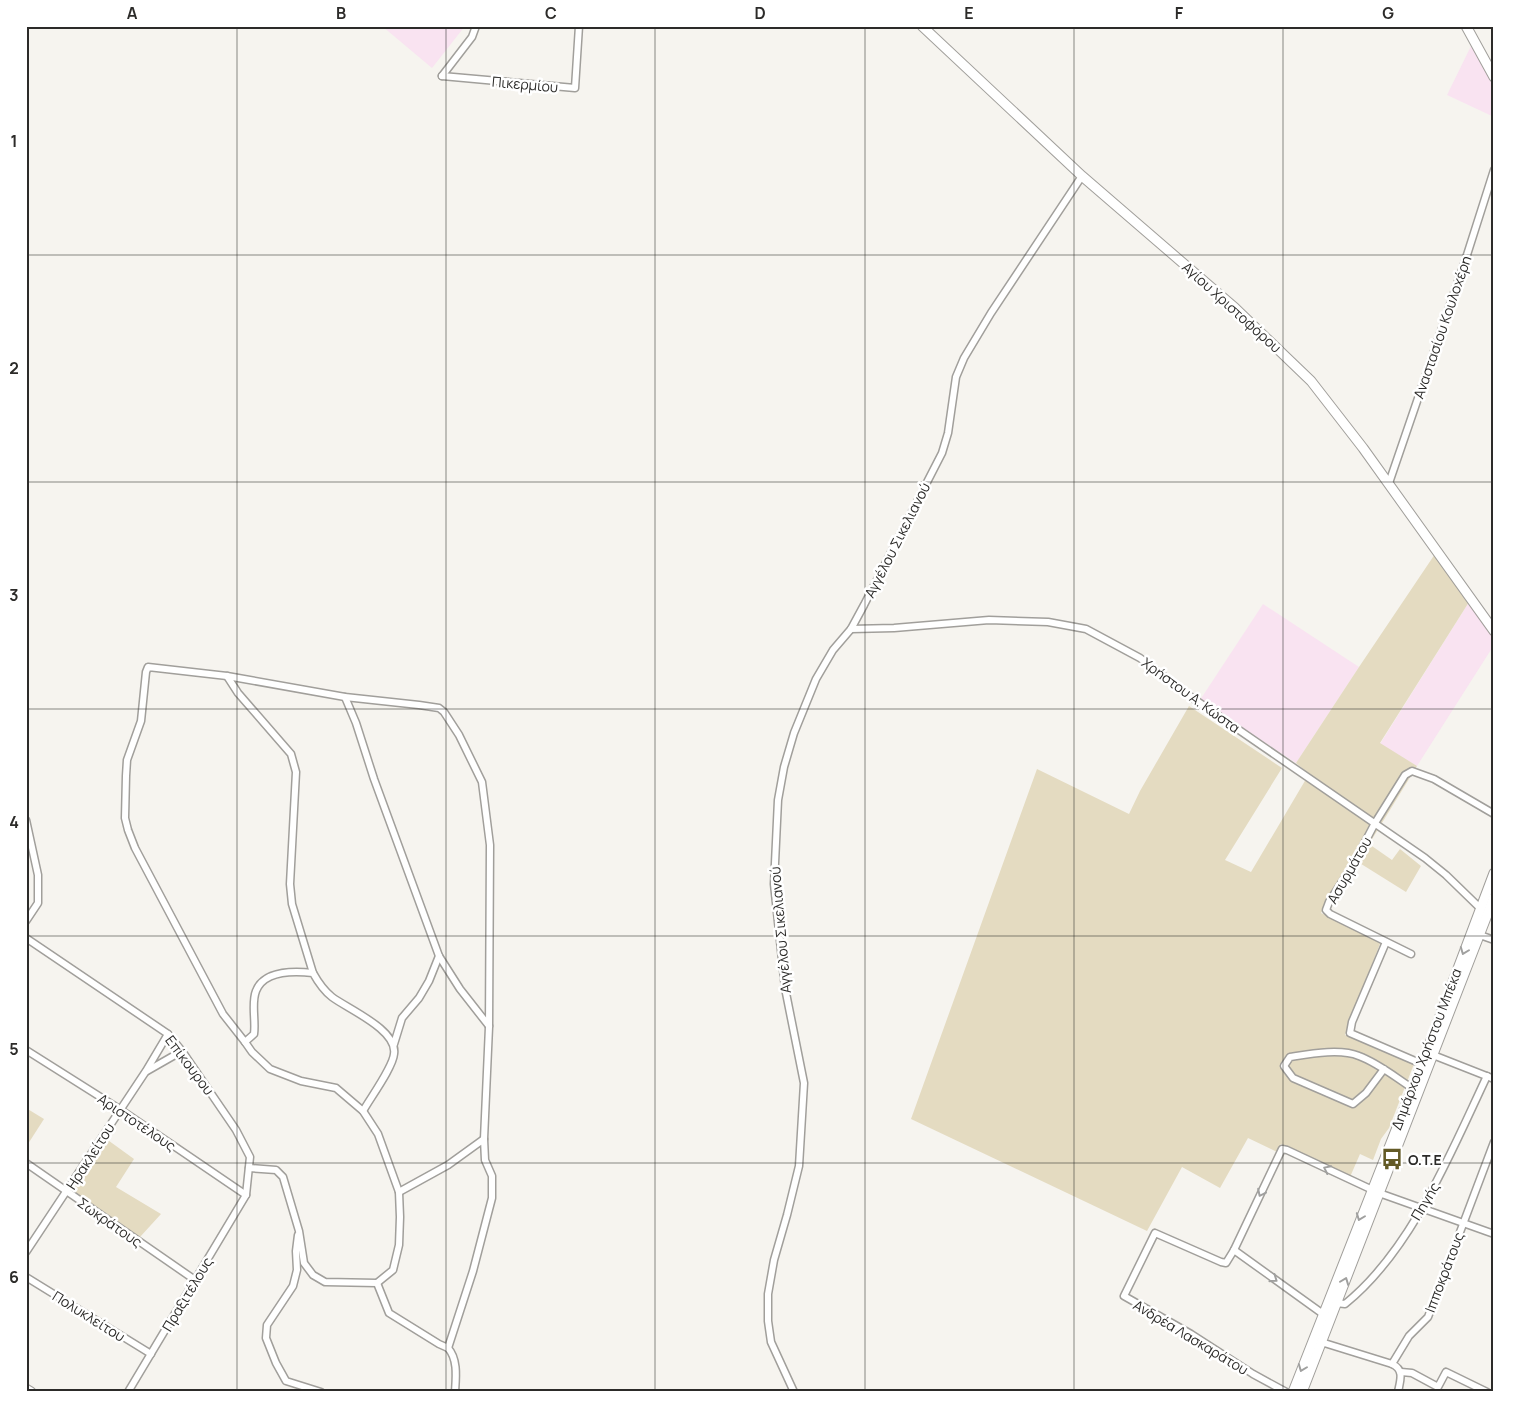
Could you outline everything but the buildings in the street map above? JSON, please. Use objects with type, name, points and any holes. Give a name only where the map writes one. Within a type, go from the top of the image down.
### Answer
[{"type":"main road","name":"Αγίου Χριστοφόρου","points":[[922,26],[1082,176],[1235,308],[1311,381],[1389,483],[1494,630]]},
{"type":"main road","points":[[1466,26],[1494,77]]},
{"type":"main road","name":"Δημάρχου Χρήστου Μπέκα","points":[[1293,1392],[1323,1314],[1433,1055],[1475,934],[1480,908],[1494,873]]},
{"type":"main road","name":"Δημάρχου Χρήστου Μπέκα","points":[[1302,1392],[1336,1303],[1412,1088],[1475,934],[1494,897]]},
{"type":"main road","points":[[26,1389],[31,1392]]},
{"type":"street","name":"Πικερμίου","points":[[476,26],[472,37],[442,76],[575,88],[578,26]]},
{"type":"street","name":"Αναστασίου Κουλοχέρη","points":[[1389,483],[1494,170]]},
{"type":"street","name":"Αγγέλου Σικελιανού","points":[[794,1392],[771,1342],[768,1321],[768,1294],[774,1260],[788,1215],[799,1166],[804,1083],[784,988],[774,884],[778,800],[784,767],[794,733],[816,678],[833,650],[851,629],[942,453],[948,433],[956,377],[964,358],[991,313],[1082,176]]},
{"type":"street","name":"Χρήστου Α. Κώστα","points":[[851,629],[894,628],[989,620],[1048,622],[1086,629],[1140,658],[1194,699],[1425,858],[1446,875],[1480,908]]},
{"type":"street","points":[[249,1168],[276,1170],[284,1177],[299,1231],[304,1262],[313,1275],[325,1282],[377,1283],[392,1270],[399,1245],[399,1192],[378,1134],[363,1110],[336,1088],[301,1081],[270,1069],[252,1052],[223,1014],[150,876],[128,830],[125,818],[127,760],[141,721],[148,667],[227,676],[345,697],[439,708],[460,735],[472,759],[482,782],[490,845],[489,1027],[484,1139],[485,1160],[492,1176],[492,1198],[473,1271],[448,1348]]},
{"type":"street","points":[[227,676],[238,693],[292,754],[296,772],[290,884],[292,904],[313,973],[322,988],[332,997],[382,1030],[394,1044]]},
{"type":"street","points":[[345,697],[439,956],[460,989],[489,1027]]},
{"type":"street","name":"Ασυρμάτου","points":[[1411,954],[1330,914],[1326,910],[1375,824],[1409,772],[1415,771],[1434,779],[1494,814]]},
{"type":"street","points":[[26,820],[38,876],[38,903],[26,921]]},
{"type":"street","points":[[1475,934],[1494,940]]},
{"type":"street","name":"Επίκουρου","points":[[26,938],[168,1034],[182,1051],[236,1130],[250,1156],[246,1195]]},
{"type":"street","points":[[1386,942],[1352,1022],[1350,1033],[1422,1064]]},
{"type":"street","points":[[363,1110],[394,1055],[394,1044],[402,1018],[424,990],[439,956]]},
{"type":"street","points":[[245,1042],[254,1034],[256,991],[263,982],[277,974],[295,971],[313,973]]},
{"type":"street","name":"Ηρακλείτου","points":[[26,1252],[121,1110],[168,1034]]},
{"type":"street","name":"Αριστοτέλους","points":[[26,1050],[121,1110],[246,1195]]},
{"type":"street","points":[[146,1071],[182,1051]]},
{"type":"street","points":[[1384,1069],[1366,1093],[1353,1104],[1292,1078],[1284,1066],[1290,1057],[1334,1052],[1358,1055],[1384,1069],[1412,1088]]},
{"type":"street","points":[[1433,1055],[1494,1079]]},
{"type":"street","name":"Πηγής","points":[[1336,1303],[1345,1304],[1354,1297],[1386,1261],[1422,1208],[1439,1177],[1487,1076]]},
{"type":"street","points":[[399,1192],[448,1165],[484,1139]]},
{"type":"street","name":"Ιπποκράτους","points":[[1392,1364],[1409,1336],[1428,1317],[1494,1142]]},
{"type":"street","points":[[1323,1314],[1234,1250],[1282,1149],[1375,1192],[1494,1234]]},
{"type":"street","name":"Σωκράτους","points":[[26,1163],[195,1280]]},
{"type":"street","name":"Πραξιτέλους","points":[[128,1392],[246,1195]]},
{"type":"street","points":[[299,1231],[296,1251],[298,1270],[293,1286],[267,1325],[266,1338],[286,1381],[321,1392]]},
{"type":"street","name":"Ανδρέα Λασκαράτου","points":[[1234,1250],[1226,1263],[1221,1262],[1154,1233],[1124,1296],[1286,1392]]},
{"type":"street","name":"Πολυκλείτου","points":[[26,1277],[151,1354]]},
{"type":"street","points":[[377,1283],[389,1313],[453,1352],[456,1374],[455,1392]]},
{"type":"street","points":[[1321,1342],[1392,1364],[1399,1368],[1401,1372],[1398,1392]]},
{"type":"street","points":[[1401,1372],[1412,1373],[1438,1387],[1446,1372],[1487,1392]]},
{"type":"shaded area","points":[[382,26],[465,26],[432,68]]},
{"type":"shaded area","points":[[1472,44],[1494,87],[1494,117],[1447,95]]},
{"type":"shaded area","name":"Ο.Τ.Ε","points":[[1435,554],[1469,602],[1380,743],[1417,766],[1369,844],[1392,860],[1400,849],[1421,866],[1406,892],[1358,862],[1330,908],[1324,908],[1321,913],[1381,941],[1345,1035],[1414,1064],[1389,1128],[1381,1139],[1373,1160],[1360,1154],[1350,1177],[1281,1144],[1277,1152],[1248,1138],[1220,1188],[1182,1167],[1147,1231],[911,1119],[1037,769],[1129,814],[1140,791],[1189,706],[1282,768],[1225,860],[1251,872],[1309,774],[1296,763]]},
{"type":"shaded area","points":[[1469,602],[1494,637],[1494,645],[1417,766],[1380,744]]},
{"type":"shaded area","points":[[1263,604],[1359,667],[1296,763],[1200,700]]},
{"type":"shaded area","points":[[26,1108],[44,1119],[26,1147]]},
{"type":"shaded area","points":[[105,1138],[134,1159],[116,1187],[161,1214],[140,1237],[67,1187],[84,1159],[90,1164]]},
{"type":"place","name":"Ο.Τ.Ε","points":[[1392,1159]]}]
